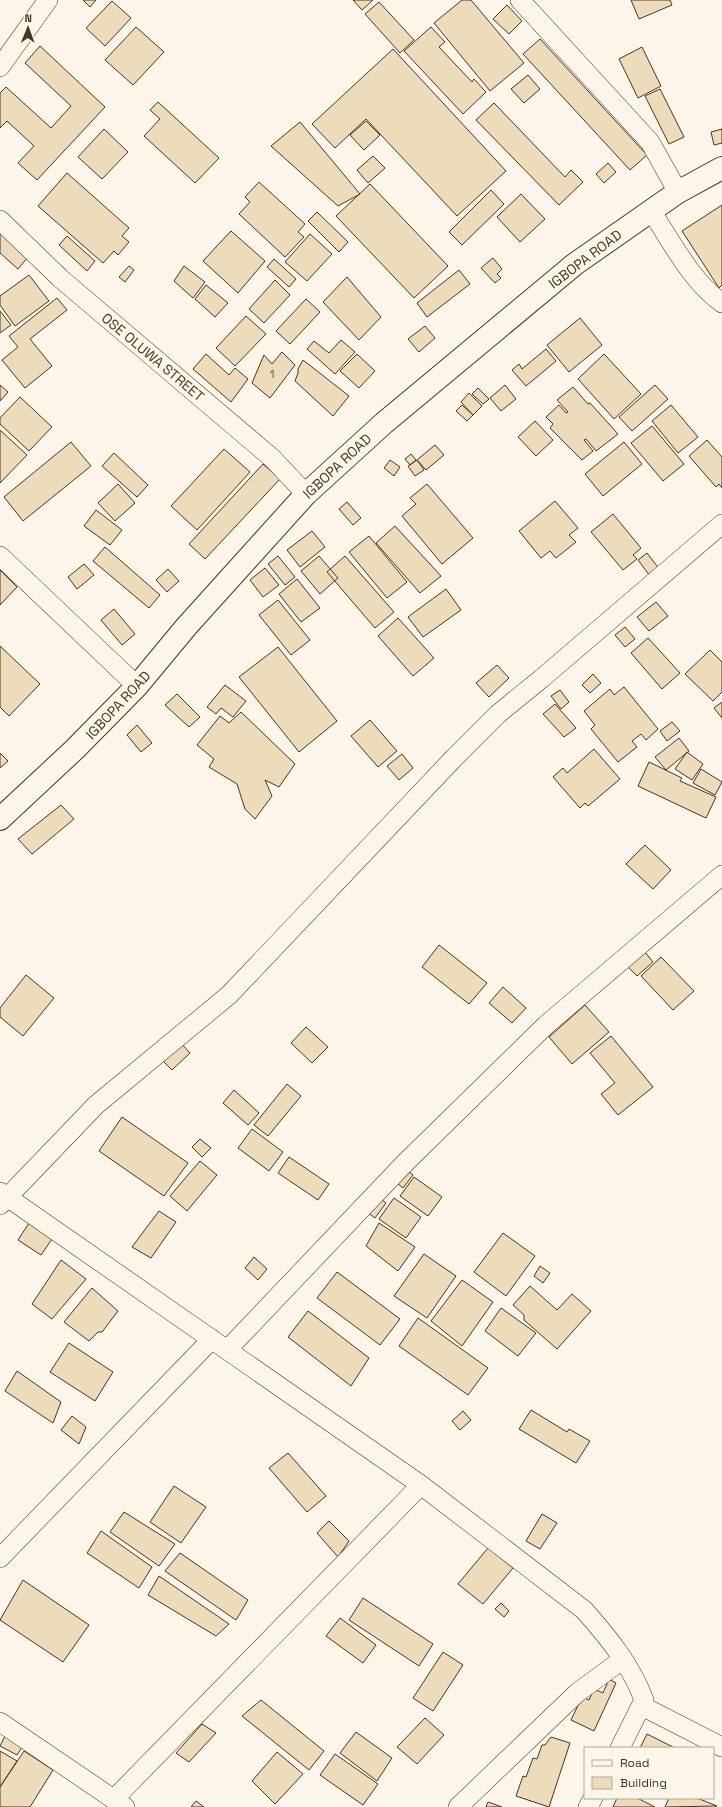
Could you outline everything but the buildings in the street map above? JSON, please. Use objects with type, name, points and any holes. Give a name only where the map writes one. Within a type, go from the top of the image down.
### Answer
[{"type":"street","points":[[0,67],[48,0]]},
{"type":"street","points":[[520,0],[650,142],[678,192]]},
{"type":"street","name":"IGBOPA ROAD","points":[[0,819],[75,750],[137,686],[186,627],[306,494],[384,423],[575,264],[678,192],[722,168]]},
{"type":"street","points":[[651,211],[693,274],[713,296],[722,303]]},
{"type":"street","name":"OSE OLUWA STREET","points":[[0,220],[60,278],[272,458],[306,494]]},
{"type":"street","points":[[621,1747],[644,1700],[640,1688],[623,1659],[605,1634],[584,1610],[421,1485],[220,1344],[3,1198],[96,1105],[229,995],[454,758],[498,714],[722,524]]},
{"type":"street","points":[[0,556],[137,686]]},
{"type":"street","points":[[0,1558],[546,1025],[721,878]]},
{"type":"street","points":[[0,1722],[119,1803],[421,1485]]},
{"type":"street","points":[[458,1807],[577,1693],[623,1659]]},
{"type":"street","points":[[642,1706],[722,1747]]}]
